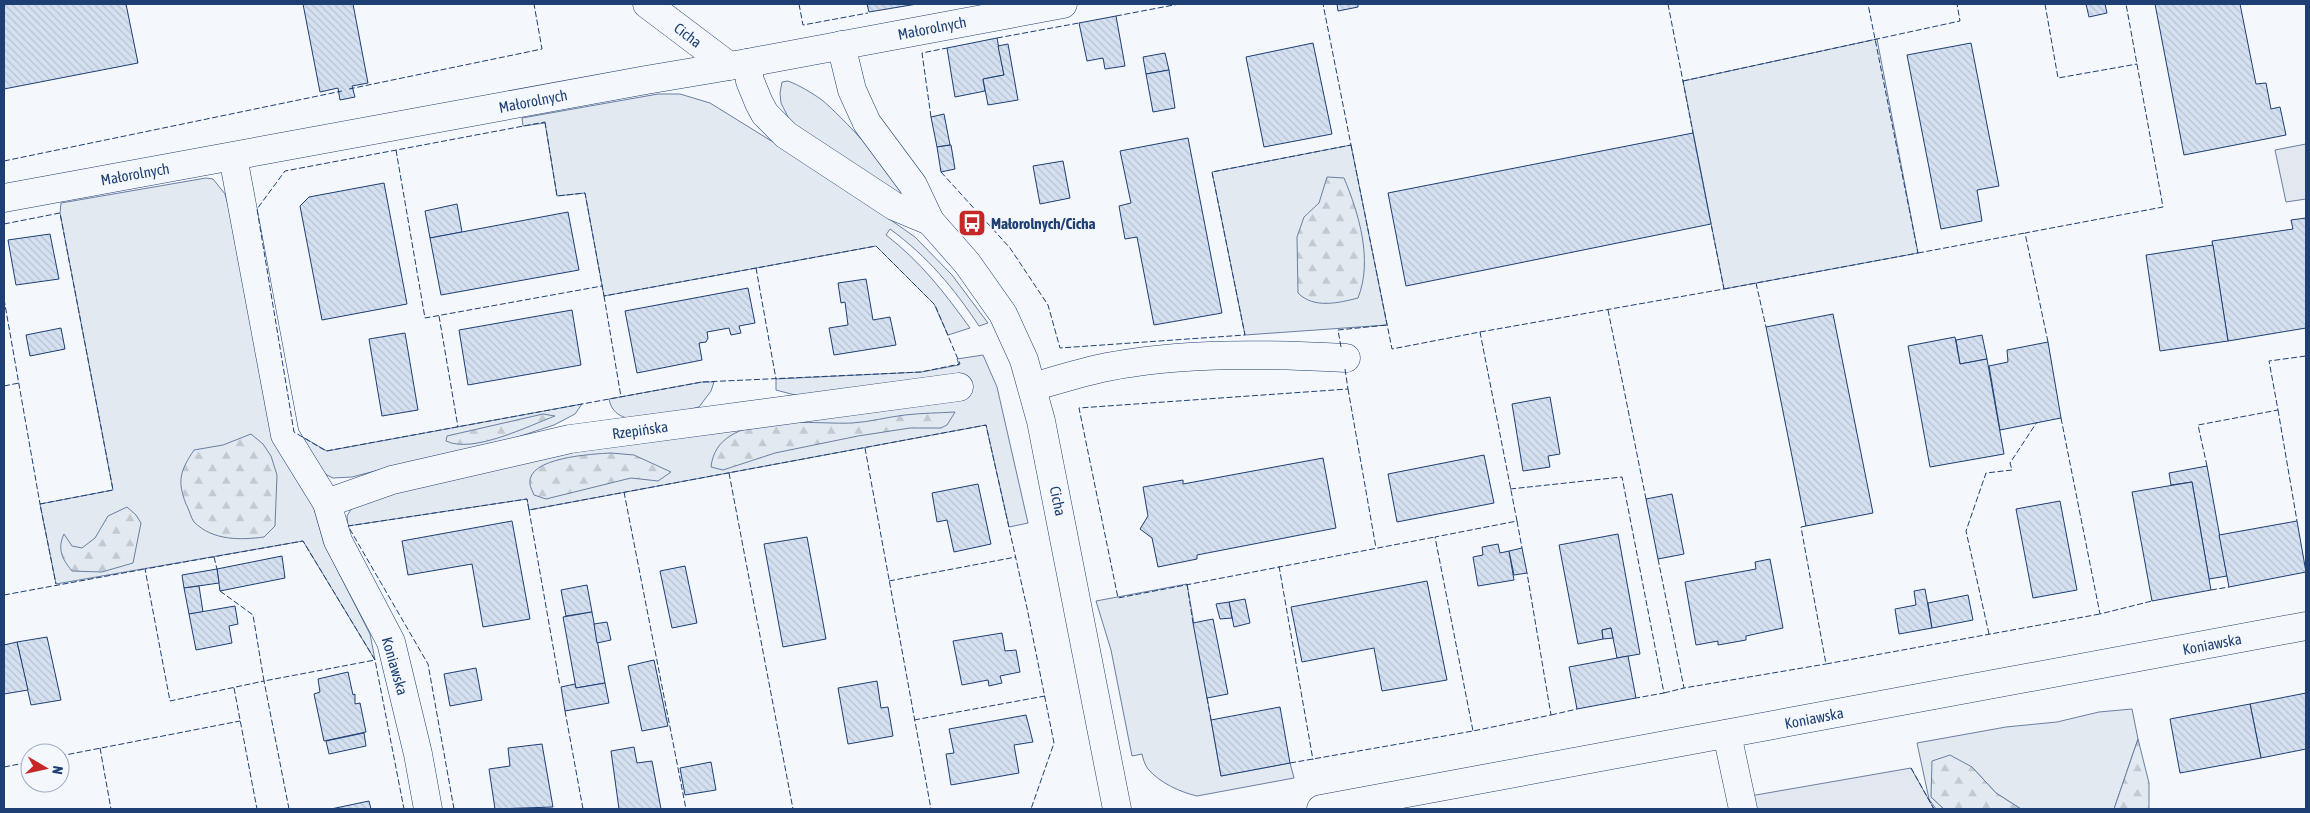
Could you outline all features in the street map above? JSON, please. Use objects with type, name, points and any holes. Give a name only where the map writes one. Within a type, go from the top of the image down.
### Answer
[{"type":"street","name":"Cicha","points":[[647,4],[738,65]]},
{"type":"street","name":"Małorolnych","points":[[4,198],[1063,4]]},
{"type":"street","points":[[841,45],[847,74],[858,106],[867,123],[913,185],[930,221]]},
{"type":"street","points":[[738,65],[750,80],[765,114],[786,135],[894,206],[930,221]]},
{"type":"street","name":"Koniawska","points":[[233,157],[285,435],[327,502],[338,541],[391,642],[418,754],[428,809]]},
{"type":"street","name":"Cicha","points":[[930,221],[962,257],[990,294],[1014,336],[1033,387],[1074,582],[1117,809]]},
{"type":"street","points":[[1033,387],[1106,367],[1193,357],[1275,355],[1346,358]]},
{"type":"street","name":"Rzepińska","points":[[327,502],[392,480],[570,439],[959,387]]},
{"type":"street","name":"Koniawska","points":[[1321,809],[2306,626]]},
{"type":"street","points":[[1727,734],[1743,809]]},
{"type":"green space","points":[[1877,39],[1918,253],[1724,289],[1683,81]]},
{"type":"green space","points":[[788,81],[822,100],[841,118],[880,160],[899,186],[902,195],[898,195],[791,123],[781,103],[780,93],[782,82]]},
{"type":"green space","points":[[658,94],[680,94],[710,103],[828,176],[915,237],[952,275],[988,323],[979,326],[939,273],[916,250],[890,229],[886,235],[899,245],[931,278],[970,328],[948,335],[934,304],[876,246],[604,296],[585,193],[557,196],[545,123],[523,126],[522,118]]},
{"type":"green space","points":[[1351,145],[1387,325],[1245,335],[1212,172]]},
{"type":"green space","points":[[1327,177],[1344,178],[1359,222],[1364,253],[1364,268],[1358,298],[1342,302],[1319,303],[1304,298],[1298,293],[1297,237],[1304,217],[1319,203]]},
{"type":"green space","points":[[206,178],[213,179],[225,194],[324,544],[370,634],[375,660],[303,541],[56,584],[40,504],[113,490],[60,213],[61,203]]},
{"type":"green space","points":[[983,355],[997,387],[1028,523],[1009,527],[986,425],[529,510],[527,499],[348,526],[347,516],[355,503],[545,455],[965,383],[795,395],[776,390],[776,379],[921,372],[959,365],[957,359]]},
{"type":"green space","points":[[702,382],[714,382],[711,391],[699,407],[648,419],[623,417],[614,410],[609,399]]},
{"type":"green space","points":[[582,404],[575,414],[554,425],[460,456],[394,466],[352,477],[333,478],[321,472],[294,432],[327,451]]},
{"type":"green space","points":[[955,412],[947,425],[941,428],[910,428],[858,436],[775,453],[723,470],[711,467],[717,449],[730,436],[748,428],[769,424],[865,422],[905,415]]},
{"type":"green space","points":[[543,414],[555,416],[516,432],[485,441],[457,444],[446,441],[447,436]]},
{"type":"green space","points":[[251,434],[263,444],[271,456],[277,475],[275,526],[264,537],[237,539],[218,536],[194,522],[181,489],[181,476],[194,450],[223,445]]},
{"type":"green space","points":[[611,453],[634,455],[671,472],[658,481],[631,478],[546,499],[534,495],[530,484],[532,475],[539,468],[549,463],[577,456]]},
{"type":"green space","points":[[127,507],[136,515],[141,523],[133,563],[102,572],[72,571],[62,554],[61,544],[64,534],[72,546],[82,548],[95,538],[108,516]]},
{"type":"green space","points":[[1187,584],[1221,776],[1290,763],[1294,778],[1197,796],[1177,789],[1158,779],[1147,767],[1142,754],[1132,756],[1111,650],[1096,601]]},
{"type":"green space","points":[[2132,709],[2138,739],[2114,809],[2021,809],[1996,793],[1972,767],[1931,797],[1944,809],[1936,809],[1929,799],[1917,743],[2006,727],[2057,722],[2099,712]]},
{"type":"green space","points":[[2138,739],[2149,783],[2149,809],[2114,809]]},
{"type":"green space","points":[[1950,755],[1972,767],[1996,793],[2021,809],[1944,809],[1931,797],[1932,761]]},
{"type":"shaded area","points":[[2306,144],[2306,199],[2286,202],[2275,150]]},
{"type":"shaded area","points":[[1911,768],[1934,809],[1752,809],[1750,796]]},
{"type":"building","points":[[4,4],[126,4],[138,63],[4,89]]},
{"type":"building","points":[[303,4],[353,4],[368,83],[352,86],[355,97],[340,100],[338,88],[320,92]]},
{"type":"building","points":[[867,4],[917,4],[869,12]]},
{"type":"building","points":[[1337,4],[1358,4],[1358,7],[1338,11]]},
{"type":"building","points":[[2086,4],[2105,4],[2107,13],[2089,17]]},
{"type":"building","points":[[2155,4],[2240,4],[2256,84],[2266,83],[2271,109],[2280,107],[2286,135],[2184,155]]},
{"type":"building","points":[[1116,16],[1125,66],[1105,69],[1103,58],[1087,61],[1079,23]]},
{"type":"building","points":[[997,38],[1004,75],[983,79],[985,91],[955,97],[947,48]]},
{"type":"building","points":[[1313,43],[1332,134],[1264,147],[1246,57]]},
{"type":"building","points":[[1971,43],[1999,186],[1977,190],[1982,221],[1941,229],[1907,55]]},
{"type":"building","points":[[1008,44],[1018,100],[988,105],[983,79],[1004,75],[998,46]]},
{"type":"building","points":[[1165,53],[1169,70],[1146,74],[1143,57]]},
{"type":"building","points":[[1169,70],[1175,108],[1153,112],[1146,74]]},
{"type":"building","points":[[944,114],[950,145],[937,147],[931,117]]},
{"type":"building","points":[[1693,133],[1711,224],[1406,286],[1388,193]]},
{"type":"building","points":[[1188,138],[1222,313],[1154,325],[1137,237],[1125,239],[1119,206],[1131,203],[1120,151]]},
{"type":"building","points":[[951,145],[955,169],[941,172],[937,147]]},
{"type":"building","points":[[1063,161],[1070,198],[1040,204],[1033,166]]},
{"type":"building","points":[[384,183],[407,304],[322,320],[300,206],[309,197]]},
{"type":"building","points":[[457,204],[462,232],[430,238],[425,211]]},
{"type":"building","points":[[568,212],[579,270],[441,295],[430,238]]},
{"type":"building","points":[[2306,218],[2306,328],[2228,341],[2212,241],[2293,229],[2291,220]]},
{"type":"building","points":[[50,234],[59,279],[16,285],[8,240]]},
{"type":"building","points":[[2213,245],[2228,341],[2160,351],[2146,255]]},
{"type":"building","points":[[866,279],[873,320],[890,317],[896,345],[834,355],[829,328],[848,325],[845,302],[841,303],[838,283]]},
{"type":"building","points":[[748,288],[755,323],[739,326],[741,333],[731,335],[729,328],[707,332],[708,338],[706,342],[699,343],[702,360],[637,373],[625,311]]},
{"type":"building","points":[[572,310],[581,365],[468,385],[459,330]]},
{"type":"building","points":[[1833,314],[1873,513],[1806,526],[1766,327]]},
{"type":"building","points":[[61,328],[65,349],[30,356],[26,335]]},
{"type":"building","points":[[405,333],[418,410],[382,416],[369,339]]},
{"type":"building","points":[[1982,335],[1987,359],[1960,364],[1956,340]]},
{"type":"building","points":[[1955,337],[1960,364],[1987,359],[2004,454],[1930,467],[1908,346]]},
{"type":"building","points":[[2048,342],[2061,418],[2000,430],[1989,366],[2008,362],[2007,350]]},
{"type":"building","points":[[1550,397],[1560,454],[1548,456],[1550,467],[1523,471],[1512,404]]},
{"type":"building","points":[[1484,455],[1494,503],[1397,522],[1388,474]]},
{"type":"building","points":[[1323,458],[1336,528],[1197,555],[1197,559],[1158,567],[1152,538],[1140,529],[1148,516],[1143,487],[1183,480],[1183,484]]},
{"type":"building","points":[[2207,466],[2227,576],[2209,579],[2192,482],[2171,485],[2169,473]]},
{"type":"building","points":[[2192,482],[2211,590],[2152,601],[2132,492]]},
{"type":"building","points":[[978,484],[991,544],[954,552],[947,520],[937,522],[932,493]]},
{"type":"building","points":[[1672,494],[1684,554],[1658,559],[1646,499]]},
{"type":"building","points":[[2060,501],[2077,590],[2033,598],[2016,509]]},
{"type":"building","points":[[512,521],[530,619],[483,627],[472,564],[408,575],[402,541]]},
{"type":"building","points":[[2297,521],[2306,572],[2229,587],[2219,535]]},
{"type":"building","points":[[1618,534],[1640,654],[1617,658],[1611,628],[1602,630],[1603,639],[1578,644],[1559,545]]},
{"type":"building","points":[[807,537],[826,639],[783,647],[764,544]]},
{"type":"building","points":[[1498,544],[1500,553],[1509,551],[1514,580],[1478,586],[1473,557],[1483,555],[1482,547]]},
{"type":"building","points":[[1522,548],[1527,573],[1514,575],[1509,551]]},
{"type":"building","points":[[282,556],[285,578],[220,591],[217,569]]},
{"type":"building","points":[[1770,559],[1783,628],[1746,636],[1746,640],[1718,645],[1718,641],[1696,645],[1685,582],[1756,569],[1755,562]]},
{"type":"building","points":[[685,566],[697,623],[672,628],[660,571]]},
{"type":"building","points":[[217,569],[219,583],[184,588],[182,575]]},
{"type":"building","points":[[1427,581],[1447,680],[1382,691],[1374,648],[1302,662],[1291,607]]},
{"type":"building","points":[[587,585],[592,612],[566,616],[561,590]]},
{"type":"building","points":[[199,586],[203,612],[189,614],[184,588]]},
{"type":"building","points":[[1925,589],[1932,628],[1899,634],[1895,609],[1916,605],[1914,591]]},
{"type":"building","points":[[1968,595],[1973,620],[1932,628],[1928,603]]},
{"type":"building","points":[[1245,599],[1250,623],[1234,627],[1229,602]]},
{"type":"building","points":[[1229,602],[1232,618],[1220,619],[1216,604]]},
{"type":"building","points":[[235,606],[238,624],[229,626],[232,643],[196,650],[189,614]]},
{"type":"building","points":[[592,612],[605,683],[576,688],[563,617]]},
{"type":"building","points":[[1213,619],[1228,694],[1207,698],[1193,623]]},
{"type":"building","points":[[607,622],[611,640],[597,643],[594,624]]},
{"type":"building","points":[[1611,628],[1613,638],[1603,639],[1602,630]]},
{"type":"building","points":[[1002,633],[1005,651],[1016,650],[1020,672],[1000,676],[1002,683],[989,686],[988,680],[962,685],[953,641]]},
{"type":"building","points":[[47,637],[61,700],[31,705],[17,642]]},
{"type":"building","points":[[17,642],[28,690],[4,694],[4,645]]},
{"type":"building","points":[[1628,656],[1636,698],[1577,709],[1569,667]]},
{"type":"building","points":[[654,660],[668,726],[642,731],[628,666]]},
{"type":"building","points":[[476,668],[482,700],[450,706],[444,674]]},
{"type":"building","points":[[348,672],[353,695],[355,694],[355,704],[360,703],[366,732],[324,741],[314,694],[320,692],[318,679]]},
{"type":"building","points":[[877,681],[881,708],[888,707],[893,736],[848,744],[838,688]]},
{"type":"building","points":[[605,683],[609,703],[565,711],[561,687],[575,684],[576,688]]},
{"type":"building","points":[[2306,693],[2306,749],[2261,758],[2250,704]]},
{"type":"building","points":[[2250,704],[2261,758],[2180,773],[2170,719]]},
{"type":"building","points":[[1280,707],[1290,763],[1221,776],[1211,720]]},
{"type":"building","points":[[1026,715],[1033,742],[1014,745],[1019,773],[951,785],[946,754],[954,753],[949,729]]},
{"type":"building","points":[[364,733],[366,746],[329,754],[326,741]]},
{"type":"building","points":[[542,744],[553,807],[495,809],[489,769],[510,766],[508,748]]},
{"type":"building","points":[[634,747],[637,763],[652,761],[661,809],[619,809],[611,751]]},
{"type":"building","points":[[711,762],[716,790],[685,795],[680,768]]},
{"type":"building","points":[[369,801],[371,809],[331,809]]},
{"type":"fence","points":[[349,89],[542,49],[534,4]]},
{"type":"fence","points":[[799,4],[803,25],[868,13]]},
{"type":"fence","points":[[1116,16],[1179,4]]},
{"type":"fence","points":[[941,172],[1010,248],[1048,305],[1060,348],[1245,335],[1212,172],[1351,145],[1323,4]]},
{"type":"fence","points":[[1668,4],[1693,133]]},
{"type":"fence","points":[[1724,289],[1918,253],[1868,4]]},
{"type":"fence","points":[[1683,81],[1960,21],[1957,4]]},
{"type":"fence","points":[[2045,4],[2058,78],[2137,64]]},
{"type":"fence","points":[[2048,342],[2025,233],[2163,207],[2126,4]]},
{"type":"fence","points":[[997,38],[1079,23]]},
{"type":"fence","points":[[931,117],[922,53],[947,48]]},
{"type":"fence","points":[[4,161],[342,91]]},
{"type":"fence","points":[[545,122],[557,196],[585,193],[604,296],[876,246],[935,305],[960,364],[921,372],[702,382],[326,451],[294,432],[257,209],[285,171],[545,122]]},
{"type":"fence","points":[[1351,145],[1392,349],[1480,332],[1517,521],[1435,537],[1473,731]]},
{"type":"fence","points":[[396,150],[425,318],[602,286]]},
{"type":"fence","points":[[4,224],[60,213],[113,490],[40,504],[56,584]]},
{"type":"fence","points":[[1480,332],[1724,289],[1711,224]]},
{"type":"fence","points":[[1918,253],[2025,233]]},
{"type":"fence","points":[[756,268],[776,379]]},
{"type":"fence","points":[[1756,283],[1766,327]]},
{"type":"fence","points":[[604,296],[621,397]]},
{"type":"fence","points":[[4,299],[40,504]]},
{"type":"fence","points":[[1608,310],[1646,499]]},
{"type":"fence","points":[[439,316],[458,427]]},
{"type":"fence","points":[[1341,347],[1338,330],[1387,325]]},
{"type":"fence","points":[[2207,466],[2198,425],[2278,410],[2269,361],[2306,356]]},
{"type":"fence","points":[[1345,369],[1348,389],[1079,408],[1118,598],[1435,537]]},
{"type":"fence","points":[[4,386],[19,383]]},
{"type":"fence","points":[[1348,389],[1376,548]]},
{"type":"fence","points":[[2278,410],[2297,521]]},
{"type":"fence","points":[[2061,418],[2100,614],[2152,601]]},
{"type":"fence","points":[[1989,634],[1966,531],[1986,473],[2012,470],[2010,463],[2037,422]]},
{"type":"fence","points":[[454,809],[428,664],[348,526],[527,499],[529,510],[986,425],[1027,608],[1054,743],[1031,809]]},
{"type":"fence","points":[[865,448],[931,809]]},
{"type":"fence","points":[[729,473],[793,809]]},
{"type":"fence","points":[[1510,489],[1622,477],[1664,693],[1636,698]]},
{"type":"fence","points":[[624,492],[686,809]]},
{"type":"fence","points":[[529,510],[560,686]]},
{"type":"fence","points":[[1517,521],[1522,548]]},
{"type":"fence","points":[[1806,526],[1801,527],[1826,664],[2100,614]]},
{"type":"fence","points":[[289,809],[264,681],[170,701],[145,569],[303,541],[375,660],[404,809]]},
{"type":"fence","points":[[214,557],[217,569]]},
{"type":"fence","points":[[889,581],[1016,557]]},
{"type":"fence","points":[[1658,559],[1684,688],[1826,664]]},
{"type":"fence","points":[[1279,566],[1313,760]]},
{"type":"fence","points":[[4,595],[145,569]]},
{"type":"fence","points":[[1290,763],[1473,731],[1551,715],[1527,573]]},
{"type":"fence","points":[[1187,584],[1193,623]]},
{"type":"fence","points":[[2211,590],[2229,587]]},
{"type":"fence","points":[[220,591],[253,615],[264,681],[375,660]]},
{"type":"fence","points":[[234,688],[257,809]]},
{"type":"fence","points":[[1664,693],[1684,688]]},
{"type":"fence","points":[[914,720],[1045,696]]},
{"type":"fence","points":[[1207,698],[1211,720]]},
{"type":"fence","points":[[1551,715],[1577,709]]},
{"type":"fence","points":[[565,711],[583,809]]},
{"type":"fence","points":[[70,754],[240,721]]},
{"type":"fence","points":[[100,748],[111,809]]},
{"type":"fence","points":[[4,767],[20,764]]},
{"type":"fence","points":[[1911,768],[1934,809]]},
{"type":"place","name":"Małorolnych/Cicha","points":[[972,223]]}]
